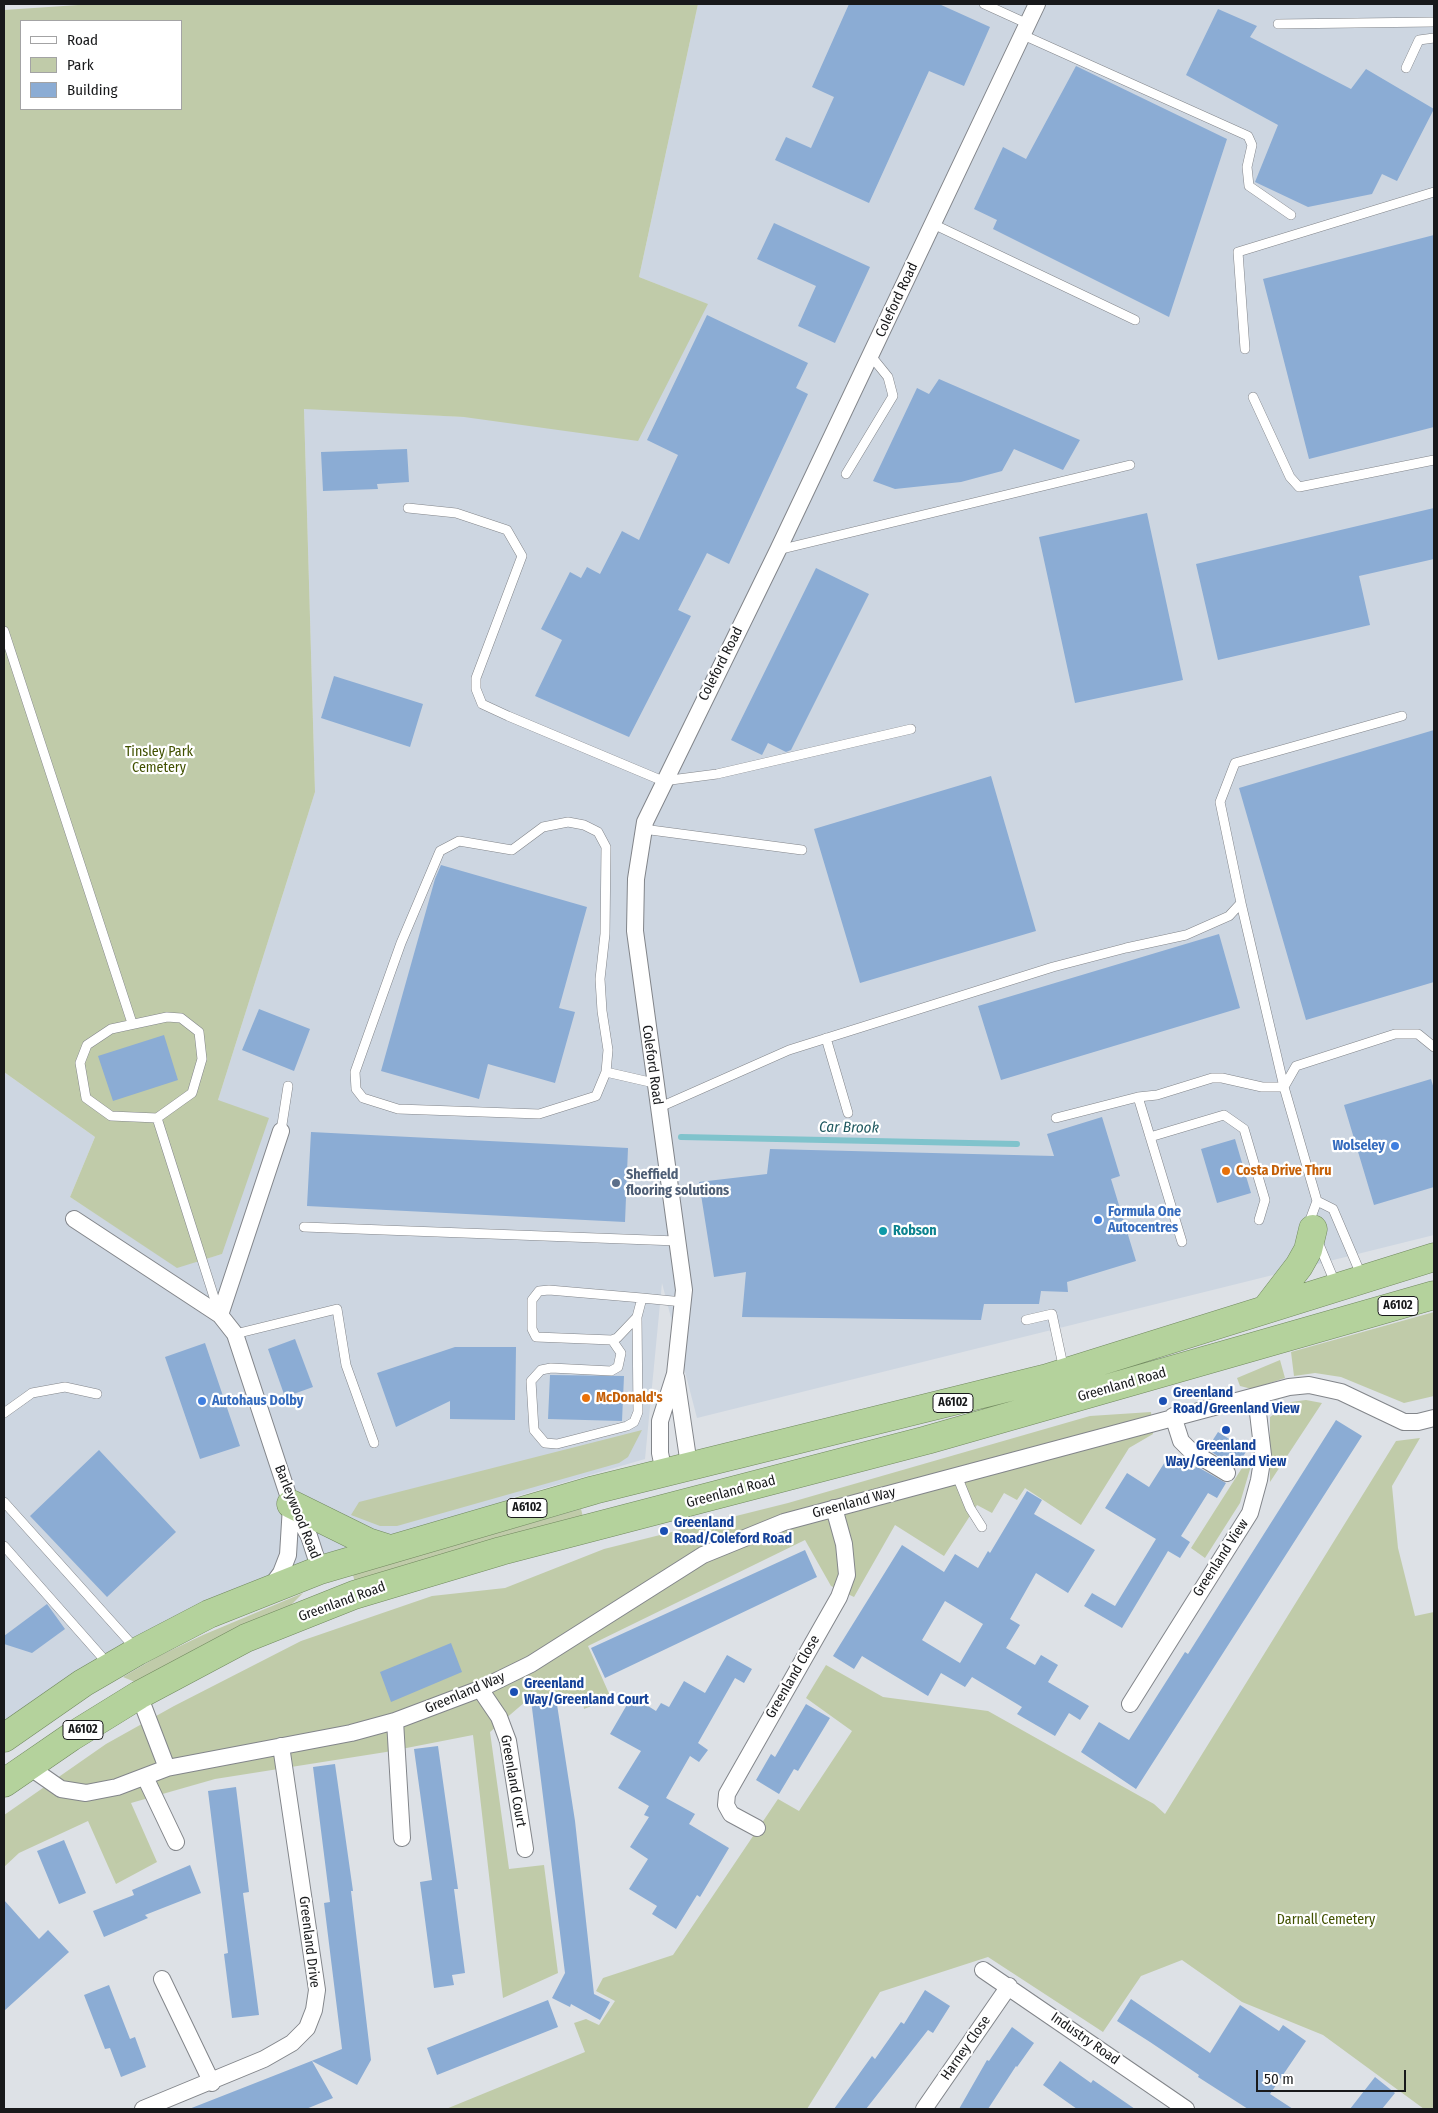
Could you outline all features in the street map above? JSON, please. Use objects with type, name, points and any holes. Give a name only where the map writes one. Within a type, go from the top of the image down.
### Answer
[{"type":"highway","points":[[1266,1309],[1299,1266],[1308,1250],[1313,1229]]},
{"type":"highway","name":"Greenland Road","points":[[4,1738],[82,1683],[138,1651],[208,1614],[320,1570],[510,1513],[677,1468],[949,1404],[1064,1373],[1434,1258]]},
{"type":"highway","points":[[1337,1288],[1348,1304],[1362,1316],[1366,1306],[1363,1279]]},
{"type":"highway","name":"Greenland Road","points":[[4,1783],[139,1695],[246,1638],[354,1595],[444,1567],[927,1440],[1434,1296]]},
{"type":"highway","points":[[677,1468],[685,1504]]},
{"type":"highway","points":[[291,1504],[368,1542],[390,1549]]},
{"type":"highway","points":[[309,1613],[317,1592],[320,1570]]},
{"type":"highway","points":[[82,1683],[104,1686],[139,1695]]},
{"type":"street","name":"Coleford Road","points":[[677,1468],[675,1374],[684,1290],[654,1083],[635,931],[636,879],[645,822],[663,781],[778,550],[871,356],[1037,4]]},
{"type":"street","points":[[220,1315],[281,1131]]},
{"type":"street","name":"Barleywood Road","points":[[74,1219],[220,1315],[235,1334],[291,1504],[309,1536],[320,1570]]},
{"type":"street","name":"Coleford Road","points":[[675,1374],[660,1421],[660,1453],[677,1468]]},
{"type":"street","name":"Greenland Way","points":[[28,1766],[61,1789],[86,1793],[117,1787],[167,1768],[351,1733],[395,1721],[480,1690],[539,1659],[703,1555],[784,1522],[1173,1416],[1289,1387],[1309,1384],[1341,1392],[1404,1422],[1418,1422],[1434,1418]]},
{"type":"street","name":"Greenland View","points":[[1130,1704],[1250,1513],[1259,1480],[1263,1454],[1256,1396]]},
{"type":"street","points":[[1173,1416],[1181,1440],[1191,1451],[1227,1473]]},
{"type":"street","points":[[269,1589],[280,1573],[288,1556],[291,1536],[291,1504]]},
{"type":"street","name":"Greenland Close","points":[[757,1828],[731,1814],[726,1805],[727,1794],[839,1597],[848,1575],[844,1544],[834,1508]]},
{"type":"street","name":"Greenland Court","points":[[480,1690],[499,1717],[508,1741],[525,1849]]},
{"type":"street","points":[[139,1695],[167,1768]]},
{"type":"street","points":[[395,1721],[402,1838]]},
{"type":"street","name":"Greenland Drive","points":[[143,2109],[212,2083],[264,2059],[292,2043],[307,2028],[314,2010],[317,1990],[314,1964],[281,1746]]},
{"type":"street","points":[[145,1777],[176,1842]]},
{"type":"street","name":"Industry Road","points":[[983,1970],[1186,2109]]},
{"type":"street","points":[[162,1979],[212,2083]]},
{"type":"street","name":"Harney Close","points":[[924,2109],[1009,1986]]},
{"type":"lane","points":[[984,4],[1025,29],[1248,136],[1252,145],[1247,167],[1249,186],[1291,215]]},
{"type":"lane","points":[[1278,24],[1434,22]]},
{"type":"lane","points":[[1406,68],[1419,40],[1434,38]]},
{"type":"lane","points":[[1245,349],[1238,252],[1434,192]]},
{"type":"lane","points":[[934,224],[1135,320]]},
{"type":"lane","points":[[846,474],[893,396],[888,378],[871,356]]},
{"type":"lane","points":[[1253,397],[1290,477],[1299,487],[1434,460]]},
{"type":"lane","points":[[778,550],[1130,465]]},
{"type":"lane","points":[[408,508],[456,513],[507,530],[522,556],[476,678],[476,689],[482,704],[663,781],[717,774],[912,730]]},
{"type":"lane","points":[[4,631],[132,1023]]},
{"type":"lane","points":[[1337,1288],[1310,1220],[1317,1202],[1284,1088],[1241,903],[1220,802],[1235,763],[1402,716]]},
{"type":"lane","points":[[568,822],[584,825],[598,832],[606,847],[605,934],[600,979],[602,1011],[608,1050],[606,1072],[596,1096],[539,1114],[398,1108],[363,1098],[356,1089],[355,1072],[401,943],[440,851],[458,841],[512,850],[542,827],[568,822]]},
{"type":"lane","points":[[644,830],[802,850]]},
{"type":"lane","points":[[658,1108],[788,1050],[1053,967],[1186,935],[1229,916],[1241,903]]},
{"type":"lane","points":[[167,1017],[181,1018],[199,1032],[202,1058],[192,1093],[157,1118],[112,1116],[86,1098],[80,1063],[87,1045],[111,1029],[167,1017]]},
{"type":"lane","points":[[1284,1088],[1296,1066],[1395,1034],[1418,1034],[1434,1047]]},
{"type":"lane","points":[[826,1038],[848,1113]]},
{"type":"lane","points":[[606,1072],[654,1083]]},
{"type":"lane","points":[[1056,1118],[1138,1097],[1157,1095],[1212,1078],[1222,1078],[1262,1087],[1284,1088]]},
{"type":"lane","points":[[281,1131],[288,1086]]},
{"type":"lane","points":[[1138,1097],[1182,1242]]},
{"type":"lane","points":[[1150,1137],[1224,1115],[1244,1129],[1265,1200],[1259,1220]]},
{"type":"lane","points":[[157,1118],[220,1315]]},
{"type":"lane","points":[[1317,1202],[1333,1209],[1363,1279]]},
{"type":"lane","points":[[304,1227],[677,1241]]},
{"type":"lane","points":[[637,1317],[617,1338],[608,1340],[536,1337],[532,1328],[532,1300],[539,1291],[549,1290],[683,1302]]},
{"type":"lane","points":[[608,1340],[621,1353],[621,1362],[618,1367],[611,1371],[551,1368],[541,1370],[532,1381],[534,1430],[545,1443],[557,1444],[627,1426],[634,1422],[638,1412],[637,1317],[642,1298]]},
{"type":"lane","points":[[235,1334],[337,1309],[346,1364],[374,1443]]},
{"type":"lane","points":[[1026,1320],[1052,1314],[1064,1373]]},
{"type":"lane","points":[[4,1413],[32,1393],[65,1386],[97,1394]]},
{"type":"lane","points":[[957,1476],[970,1508],[982,1527]]},
{"type":"lane","points":[[4,1502],[138,1651]]},
{"type":"lane","points":[[4,1546],[111,1667]]},
{"type":"shaded area","points":[[698,4],[1434,4],[1434,1235],[697,1418],[662,1283],[645,1459],[514,1497],[65,1690],[4,1739],[4,1072],[95,1137],[70,1197],[177,1267],[222,1254],[218,1100],[315,792],[304,408],[464,417],[707,304],[639,277]]},
{"type":"green space","name":"Tinsley Park Cemetery","points":[[93,4],[698,4],[639,277],[708,304],[638,441],[464,417],[304,409],[315,792],[218,1100],[269,1118],[222,1254],[177,1268],[70,1197],[95,1137],[4,1072],[4,10]]},
{"type":"green space","points":[[1434,1312],[1434,1396],[1404,1403],[1341,1377],[1315,1373],[1294,1376],[1291,1352]]},
{"type":"green space","points":[[1280,1360],[1285,1378],[1252,1389],[1240,1386],[1237,1378]]},
{"type":"green space","points":[[1306,1400],[1322,1403],[1270,1482],[1270,1417],[1291,1402]]},
{"type":"green space","points":[[1151,1412],[1153,1434],[1129,1448],[1081,1525],[1025,1488],[1017,1500],[1004,1493],[992,1513],[977,1505],[944,1556],[895,1525],[854,1597],[831,1586],[805,1540],[588,1646],[611,1698],[584,1709],[582,1694],[532,1696],[490,1732],[509,1869],[544,1865],[558,1973],[503,1998],[473,1735],[386,1752],[215,1779],[131,1803],[157,1862],[116,1884],[88,1821],[19,1853],[4,1867],[4,1815],[106,1744],[174,1706],[301,1641],[432,1596],[505,1588],[604,1549],[788,1503],[1090,1416]]},
{"type":"green space","points":[[642,1430],[628,1457],[619,1463],[397,1526],[380,1526],[351,1515],[359,1502]]},
{"type":"green space","name":"Darnall Cemetery","points":[[1420,1438],[1392,1486],[1398,1548],[1415,1616],[1434,1612],[1434,2109],[1424,2109],[1323,2035],[1242,2002],[1182,1960],[1141,1976],[1103,2032],[988,1957],[880,1992],[807,2109],[446,2109],[585,2052],[574,2023],[586,2019],[599,2025],[615,2001],[596,1991],[603,1978],[673,1955],[778,1799],[799,1811],[852,1731],[806,1698],[826,1665],[883,1697],[988,1711],[1154,1804],[1165,1814],[1396,1441]]},
{"type":"green space","points":[[1249,1457],[1253,1459],[1240,1503],[1205,1558],[1191,1548]]},
{"type":"green space","points":[[581,1509],[583,1517],[355,1583],[353,1575],[371,1569]]},
{"type":"green space","points":[[303,1593],[289,1607],[135,1682],[123,1677],[157,1657],[203,1635]]},
{"type":"building","points":[[849,4],[939,4],[990,27],[964,86],[929,71],[869,203],[775,160],[786,137],[811,148],[834,97],[812,87]]},
{"type":"building","points":[[1218,9],[1257,26],[1250,37],[1351,89],[1366,69],[1434,109],[1397,181],[1382,174],[1372,194],[1308,207],[1255,182],[1278,125],[1186,75]]},
{"type":"building","points":[[1076,66],[1227,139],[1169,317],[993,229],[997,220],[974,209],[1003,147],[1026,159]]},
{"type":"building","points":[[774,223],[870,267],[835,343],[798,326],[816,286],[757,259]]},
{"type":"building","points":[[1434,235],[1434,427],[1309,459],[1263,279]]},
{"type":"building","points":[[707,315],[808,363],[796,388],[808,394],[729,564],[707,553],[678,610],[691,616],[629,737],[535,696],[562,640],[541,629],[570,572],[581,578],[587,567],[600,574],[622,531],[639,540],[678,455],[647,440]]},
{"type":"building","points":[[939,379],[1080,440],[1063,470],[1014,449],[1002,471],[961,482],[895,489],[873,481],[917,388],[929,394]]},
{"type":"building","points":[[407,449],[409,482],[377,484],[378,489],[323,491],[321,452]]},
{"type":"building","points":[[1434,508],[1434,559],[1359,576],[1370,625],[1218,660],[1196,564]]},
{"type":"building","points":[[1147,513],[1183,680],[1075,703],[1039,537]]},
{"type":"building","points":[[816,568],[869,594],[791,750],[786,752],[768,743],[762,755],[731,740]]},
{"type":"building","points":[[334,676],[423,704],[410,747],[321,718]]},
{"type":"building","points":[[1434,730],[1434,982],[1306,1020],[1239,788]]},
{"type":"building","points":[[991,776],[1036,931],[860,983],[814,829]]},
{"type":"building","points":[[441,865],[587,907],[559,1008],[575,1012],[555,1083],[488,1064],[479,1099],[381,1071],[435,879]]},
{"type":"building","points":[[1219,934],[1240,1008],[1001,1080],[978,1006]]},
{"type":"building","points":[[259,1009],[310,1029],[294,1071],[242,1050]]},
{"type":"building","points":[[164,1035],[178,1080],[113,1101],[98,1056]]},
{"type":"building","name":"Wolseley","points":[[1431,1079],[1434,1089],[1434,1187],[1374,1205],[1344,1105]]},
{"type":"building","name":"Robson","points":[[1102,1117],[1120,1176],[1111,1179],[1136,1261],[1067,1282],[1068,1292],[1041,1291],[1039,1304],[984,1304],[981,1320],[742,1317],[746,1272],[714,1277],[699,1182],[767,1174],[770,1149],[1054,1156],[1047,1134]]},
{"type":"building","points":[[311,1132],[628,1148],[625,1222],[307,1206]]},
{"type":"building","name":"Costa Drive Thru","points":[[1235,1139],[1251,1193],[1217,1203],[1201,1149]]},
{"type":"building","points":[[295,1339],[313,1387],[285,1397],[268,1349]]},
{"type":"building","name":"Autohaus Dolby","points":[[205,1343],[240,1446],[200,1459],[165,1357]]},
{"type":"building","points":[[455,1347],[516,1347],[515,1420],[450,1419],[450,1401],[396,1427],[377,1373]]},
{"type":"building","name":"McDonald's","points":[[550,1375],[624,1376],[622,1421],[548,1419]]},
{"type":"building","points":[[1336,1420],[1362,1436],[1136,1789],[1081,1752],[1099,1722],[1129,1740],[1185,1652],[1188,1654]]},
{"type":"building","points":[[1218,1432],[1247,1450],[1236,1468],[1207,1449]]},
{"type":"building","points":[[99,1450],[176,1532],[107,1597],[30,1516]]},
{"type":"building","points":[[1170,1454],[1195,1469],[1196,1466],[1226,1483],[1217,1498],[1208,1493],[1181,1536],[1190,1542],[1180,1558],[1168,1551],[1122,1628],[1084,1606],[1092,1593],[1115,1606],[1156,1539],[1105,1508],[1127,1473],[1149,1487]]},
{"type":"building","points":[[1027,1491],[1042,1500],[1034,1514],[1095,1550],[1068,1593],[1036,1573],[1010,1619],[1020,1625],[1006,1648],[1035,1665],[1041,1655],[1058,1665],[1048,1682],[1089,1706],[1080,1720],[1069,1713],[1055,1736],[1017,1714],[1022,1707],[972,1677],[965,1687],[941,1673],[928,1696],[862,1656],[854,1669],[833,1656],[902,1545],[944,1572],[955,1554],[978,1568],[988,1551],[990,1553]],"holes":[[[945,1601],[983,1624],[960,1663],[922,1640]]]},
{"type":"building","points":[[805,1550],[817,1577],[605,1678],[591,1648]]},
{"type":"building","points":[[47,1604],[65,1629],[32,1653],[4,1644],[4,1636]]},
{"type":"building","points":[[451,1643],[462,1672],[391,1702],[380,1672]]},
{"type":"building","points":[[727,1655],[752,1669],[744,1683],[735,1678],[698,1743],[708,1750],[699,1762],[690,1756],[666,1798],[695,1814],[689,1824],[729,1848],[700,1897],[697,1895],[676,1929],[652,1914],[657,1906],[629,1889],[648,1859],[630,1847],[649,1817],[644,1815],[649,1806],[618,1788],[641,1751],[610,1734],[632,1696],[656,1711],[661,1703],[669,1707],[684,1681],[705,1693]]},
{"type":"building","points":[[556,1698],[575,1821],[594,1994],[610,2002],[600,2020],[571,2004],[570,2007],[552,1998],[565,1973],[531,1700]]},
{"type":"building","points":[[806,1704],[830,1718],[798,1771],[794,1769],[779,1794],[756,1780],[771,1754],[775,1757]]},
{"type":"building","points":[[438,1746],[458,1889],[454,1889],[465,1973],[452,1975],[454,1985],[434,1988],[420,1882],[432,1880],[414,1749]]},
{"type":"building","points":[[335,1764],[353,1891],[351,1891],[371,2060],[357,2085],[312,2061],[333,2098],[306,2109],[189,2109],[342,2049],[324,1903],[330,1902],[313,1767]]},
{"type":"building","points":[[236,1787],[249,1892],[243,1893],[259,2015],[232,2018],[224,1954],[228,1953],[208,1791]]},
{"type":"building","points":[[64,1840],[86,1893],[59,1904],[37,1851]]},
{"type":"building","points":[[190,1865],[201,1893],[145,1915],[148,1918],[104,1937],[93,1911],[134,1895],[132,1890]]},
{"type":"building","points":[[4,1900],[39,1939],[48,1930],[69,1952],[4,2011]]},
{"type":"building","points":[[109,1985],[130,2039],[135,2037],[146,2067],[121,2077],[110,2048],[105,2049],[84,1995]]},
{"type":"building","points":[[925,1990],[950,2006],[933,2033],[928,2030],[866,2109],[834,2109],[872,2056],[875,2059],[901,2022],[904,2024]]},
{"type":"building","points":[[1131,1999],[1210,2053],[1240,2005],[1279,2031],[1283,2025],[1306,2041],[1270,2094],[1293,2109],[1248,2109],[1198,2077],[1199,2075],[1117,2021]]},
{"type":"building","points":[[548,2000],[558,2027],[437,2075],[427,2048]]},
{"type":"building","points":[[1012,2027],[1034,2043],[1016,2066],[988,2109],[959,2109],[987,2060],[989,2061]]},
{"type":"building","points":[[1060,2061],[1091,2083],[1093,2080],[1135,2109],[1077,2109],[1043,2085]]},
{"type":"building","points":[[1375,2077],[1395,2093],[1382,2109],[1350,2109]]},
{"type":"waterway","name":"Car Brook","points":[[681,1137],[1017,1144]]},
{"type":"place","name":"Wolseley","points":[[1395,1146]]},
{"type":"place","name":"Costa Drive Thru","points":[[1226,1171]]},
{"type":"place","name":"Sheffield flooring solutions","points":[[616,1183]]},
{"type":"place","name":"Formula One Autocentres","points":[[1098,1220]]},
{"type":"place","name":"Robson","points":[[883,1231]]},
{"type":"place","name":"McDonald's","points":[[586,1398]]},
{"type":"place","name":"Autohaus Dolby","points":[[202,1401]]},
{"type":"place","name":"Greenland Road/Greenland View","points":[[1163,1401]]},
{"type":"place","name":"Greenland Way/Greenland View","points":[[1226,1430]]},
{"type":"place","name":"Greenland Road/Coleford Road","points":[[664,1531]]},
{"type":"place","name":"Greenland Way/Greenland Court","points":[[514,1692]]}]
